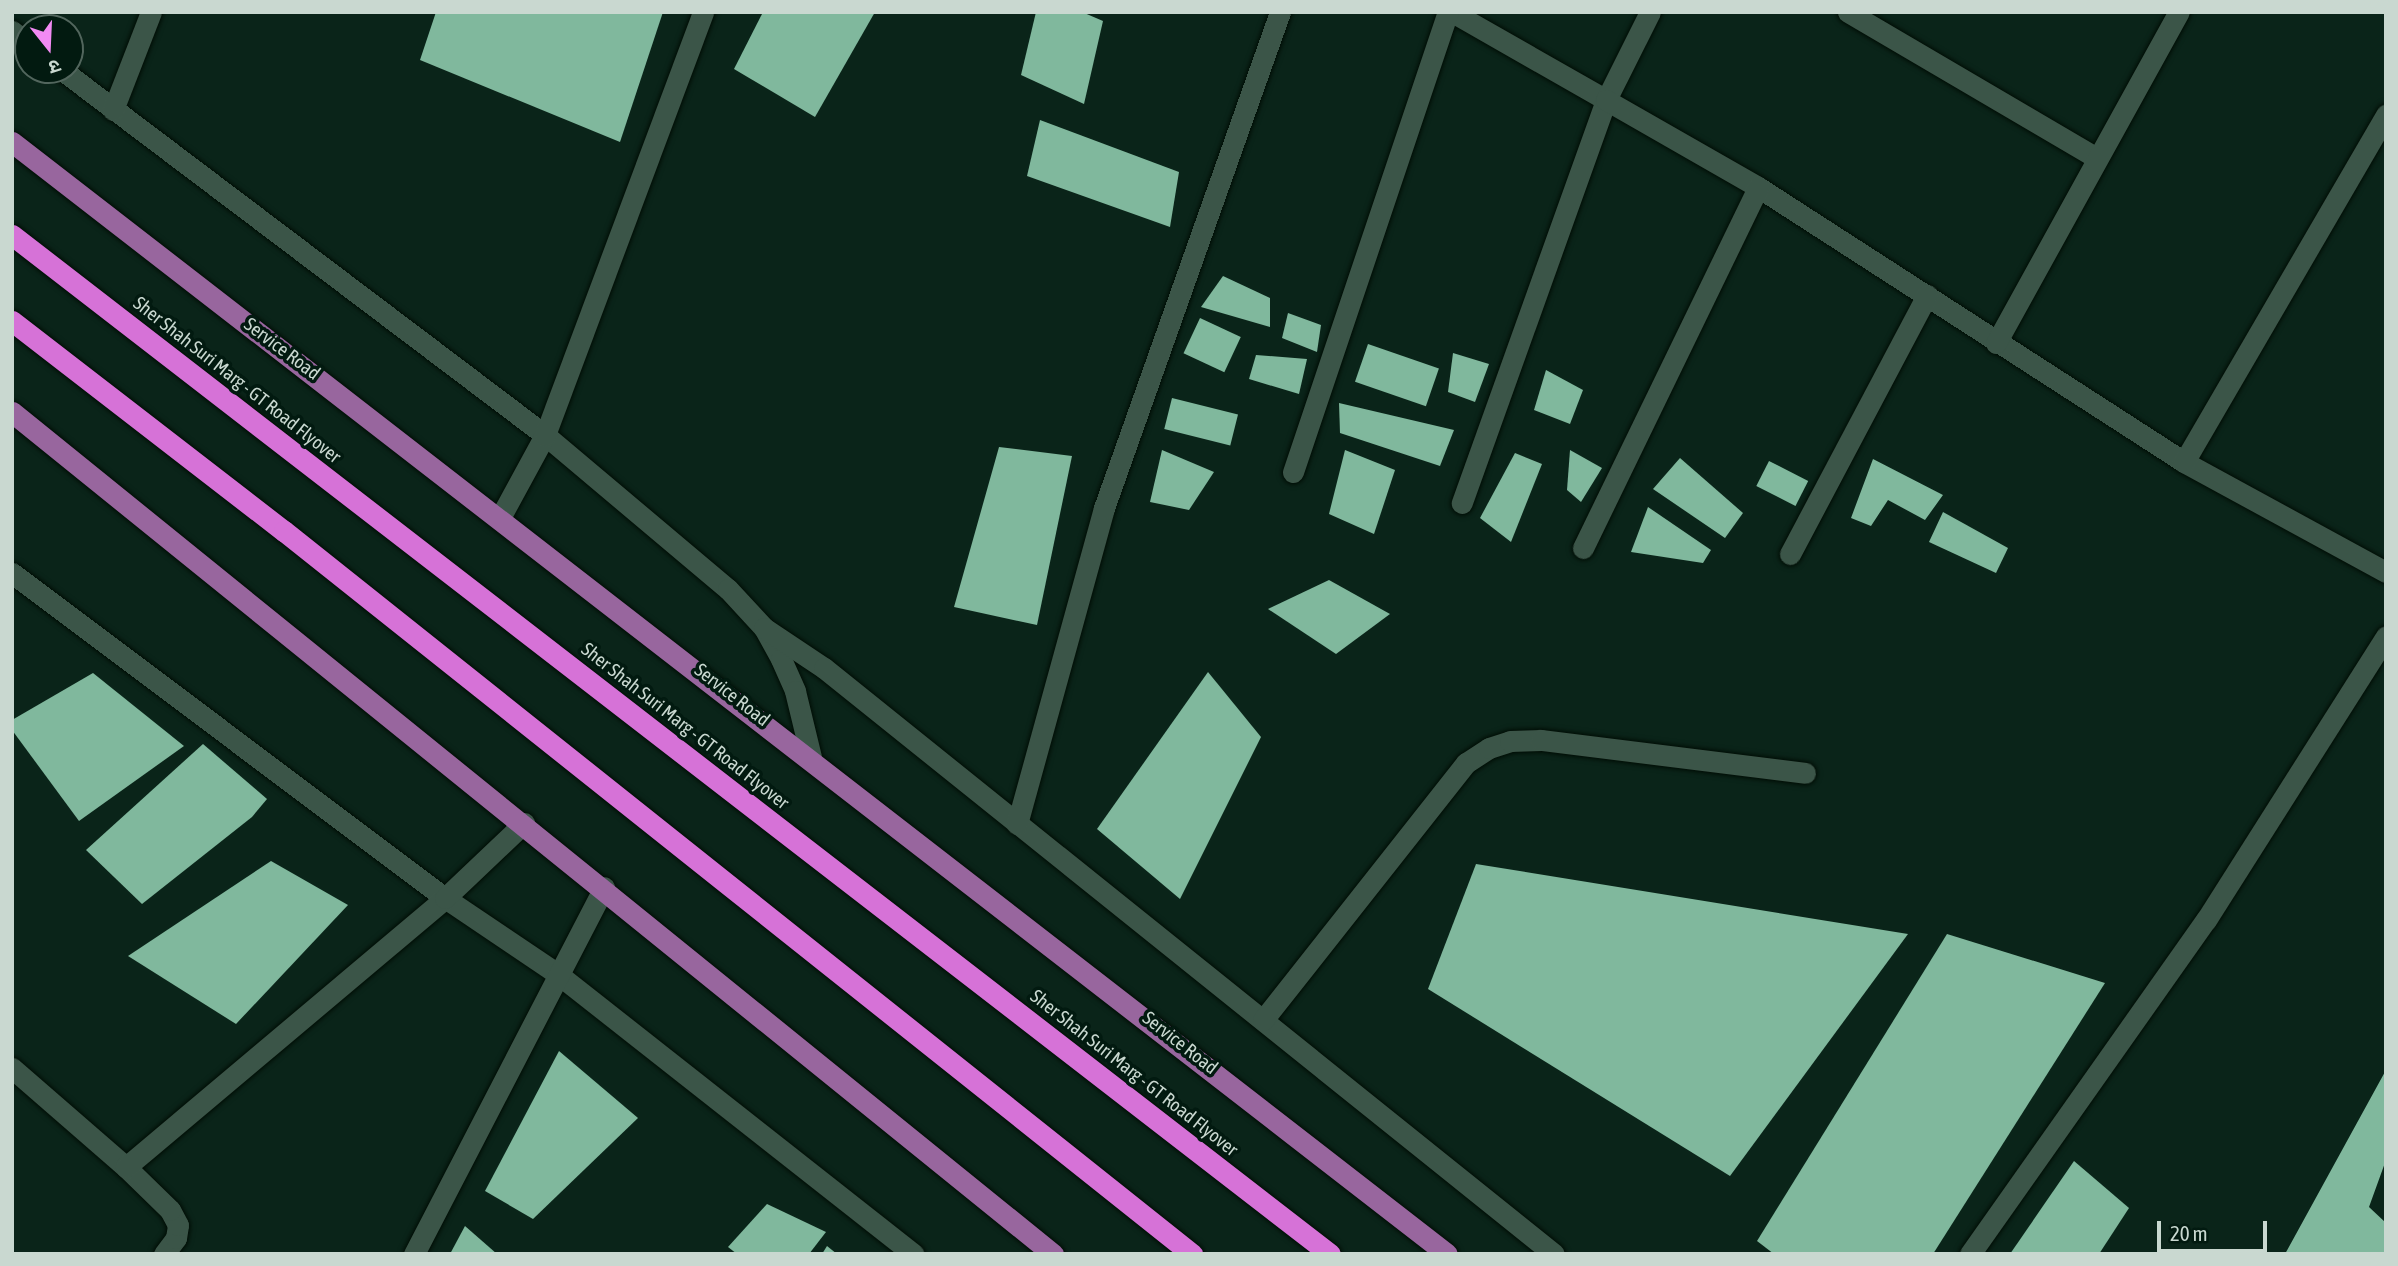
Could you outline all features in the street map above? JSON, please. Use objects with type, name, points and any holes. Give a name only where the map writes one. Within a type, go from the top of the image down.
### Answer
[{"type":"highway","name":"Sher Shah Suri Marg - GT Road Flyover","points":[[12,235],[1330,1254]]},
{"type":"highway","points":[[12,321],[284,531],[1192,1254]]},
{"type":"main road","name":"Service Road","points":[[12,142],[500,516],[1447,1254]]},
{"type":"main road","points":[[12,412],[604,887],[1052,1254]]},
{"type":"street","points":[[113,110],[150,12]]},
{"type":"street","points":[[500,516],[545,435],[703,12]]},
{"type":"street","points":[[1017,824],[1104,508],[1280,12]]},
{"type":"street","points":[[1293,472],[1450,12],[1758,187],[2184,462],[2386,572]]},
{"type":"street","points":[[1462,503],[1606,100],[1650,12]]},
{"type":"street","points":[[1848,12],[2095,157]]},
{"type":"street","points":[[1996,343],[2095,157],[2179,12]]},
{"type":"street","points":[[80,84],[545,435],[728,589],[764,628],[795,691],[811,757]]},
{"type":"street","points":[[2184,462],[2386,116]]},
{"type":"street","points":[[1583,548],[1758,187]]},
{"type":"street","points":[[1790,554],[1927,295]]},
{"type":"street","points":[[12,573],[445,898],[559,975],[913,1254]]},
{"type":"street","points":[[764,628],[794,645],[1554,1254]]},
{"type":"street","points":[[1970,1254],[2206,920],[2386,636]]},
{"type":"street","points":[[1263,1020],[1466,763],[1489,748],[1510,741],[1541,740],[1805,773]]},
{"type":"street","points":[[126,1167],[445,898],[524,823]]},
{"type":"street","points":[[414,1254],[604,887]]},
{"type":"street","points":[[12,1068],[126,1167],[170,1210],[178,1225],[176,1238],[164,1254]]},
{"type":"building","points":[[436,12],[663,12],[620,142],[420,60]]},
{"type":"building","points":[[763,12],[875,12],[815,117],[734,69]]},
{"type":"building","points":[[1036,12],[1082,12],[1103,21],[1084,104],[1021,75]]},
{"type":"building","points":[[1040,120],[1179,172],[1170,227],[1027,176]]},
{"type":"building","points":[[1223,276],[1270,298],[1270,327],[1201,307]]},
{"type":"building","points":[[1288,313],[1321,325],[1317,352],[1282,338]]},
{"type":"building","points":[[1200,318],[1241,337],[1224,372],[1184,353]]},
{"type":"building","points":[[1368,344],[1439,368],[1426,406],[1355,382]]},
{"type":"building","points":[[1453,353],[1489,364],[1475,402],[1448,392]]},
{"type":"building","points":[[1256,355],[1307,359],[1299,394],[1249,379]]},
{"type":"building","points":[[1546,370],[1583,390],[1570,424],[1534,410]]},
{"type":"building","points":[[1172,398],[1238,414],[1230,446],[1164,429]]},
{"type":"building","points":[[1339,403],[1454,430],[1440,466],[1340,433]]},
{"type":"building","points":[[999,447],[1072,456],[1037,625],[954,607]]},
{"type":"building","points":[[1162,450],[1214,472],[1189,510],[1150,502]]},
{"type":"building","points":[[1345,450],[1395,470],[1374,534],[1329,514]]},
{"type":"building","points":[[1570,450],[1602,468],[1581,502],[1567,490]]},
{"type":"building","points":[[1515,453],[1542,464],[1511,542],[1480,518]]},
{"type":"building","points":[[1680,458],[1743,513],[1725,538],[1653,489]]},
{"type":"building","points":[[1873,459],[1943,495],[1925,520],[1888,500],[1871,526],[1851,518]]},
{"type":"building","points":[[1769,461],[1808,481],[1795,506],[1756,486]]},
{"type":"building","points":[[1648,507],[1711,550],[1703,563],[1631,552]]},
{"type":"building","points":[[1943,512],[2008,548],[1996,573],[1929,542]]},
{"type":"building","points":[[1329,580],[1390,614],[1336,654],[1268,609]]},
{"type":"building","points":[[1208,672],[1261,737],[1180,899],[1097,829]]},
{"type":"building","points":[[93,673],[184,746],[79,821],[12,730],[12,720]]},
{"type":"building","points":[[203,744],[267,799],[252,817],[142,904],[86,850]]},
{"type":"building","points":[[271,861],[348,905],[236,1024],[128,956]]},
{"type":"building","points":[[1476,864],[1908,934],[1730,1176],[1428,989]]},
{"type":"building","points":[[1947,934],[2105,983],[1933,1254],[1774,1254],[1757,1241]]},
{"type":"building","points":[[559,1051],[638,1118],[533,1219],[485,1191]]},
{"type":"building","points":[[2386,1070],[2386,1160],[2369,1207],[2386,1223],[2386,1254],[2285,1254]]},
{"type":"building","points":[[2074,1161],[2129,1208],[2099,1254],[2010,1254]]},
{"type":"building","points":[[767,1204],[826,1232],[809,1254],[737,1254],[728,1247]]},
{"type":"building","points":[[465,1226],[497,1254],[450,1254]]},
{"type":"building","points":[[827,1246],[837,1254],[822,1254]]}]
